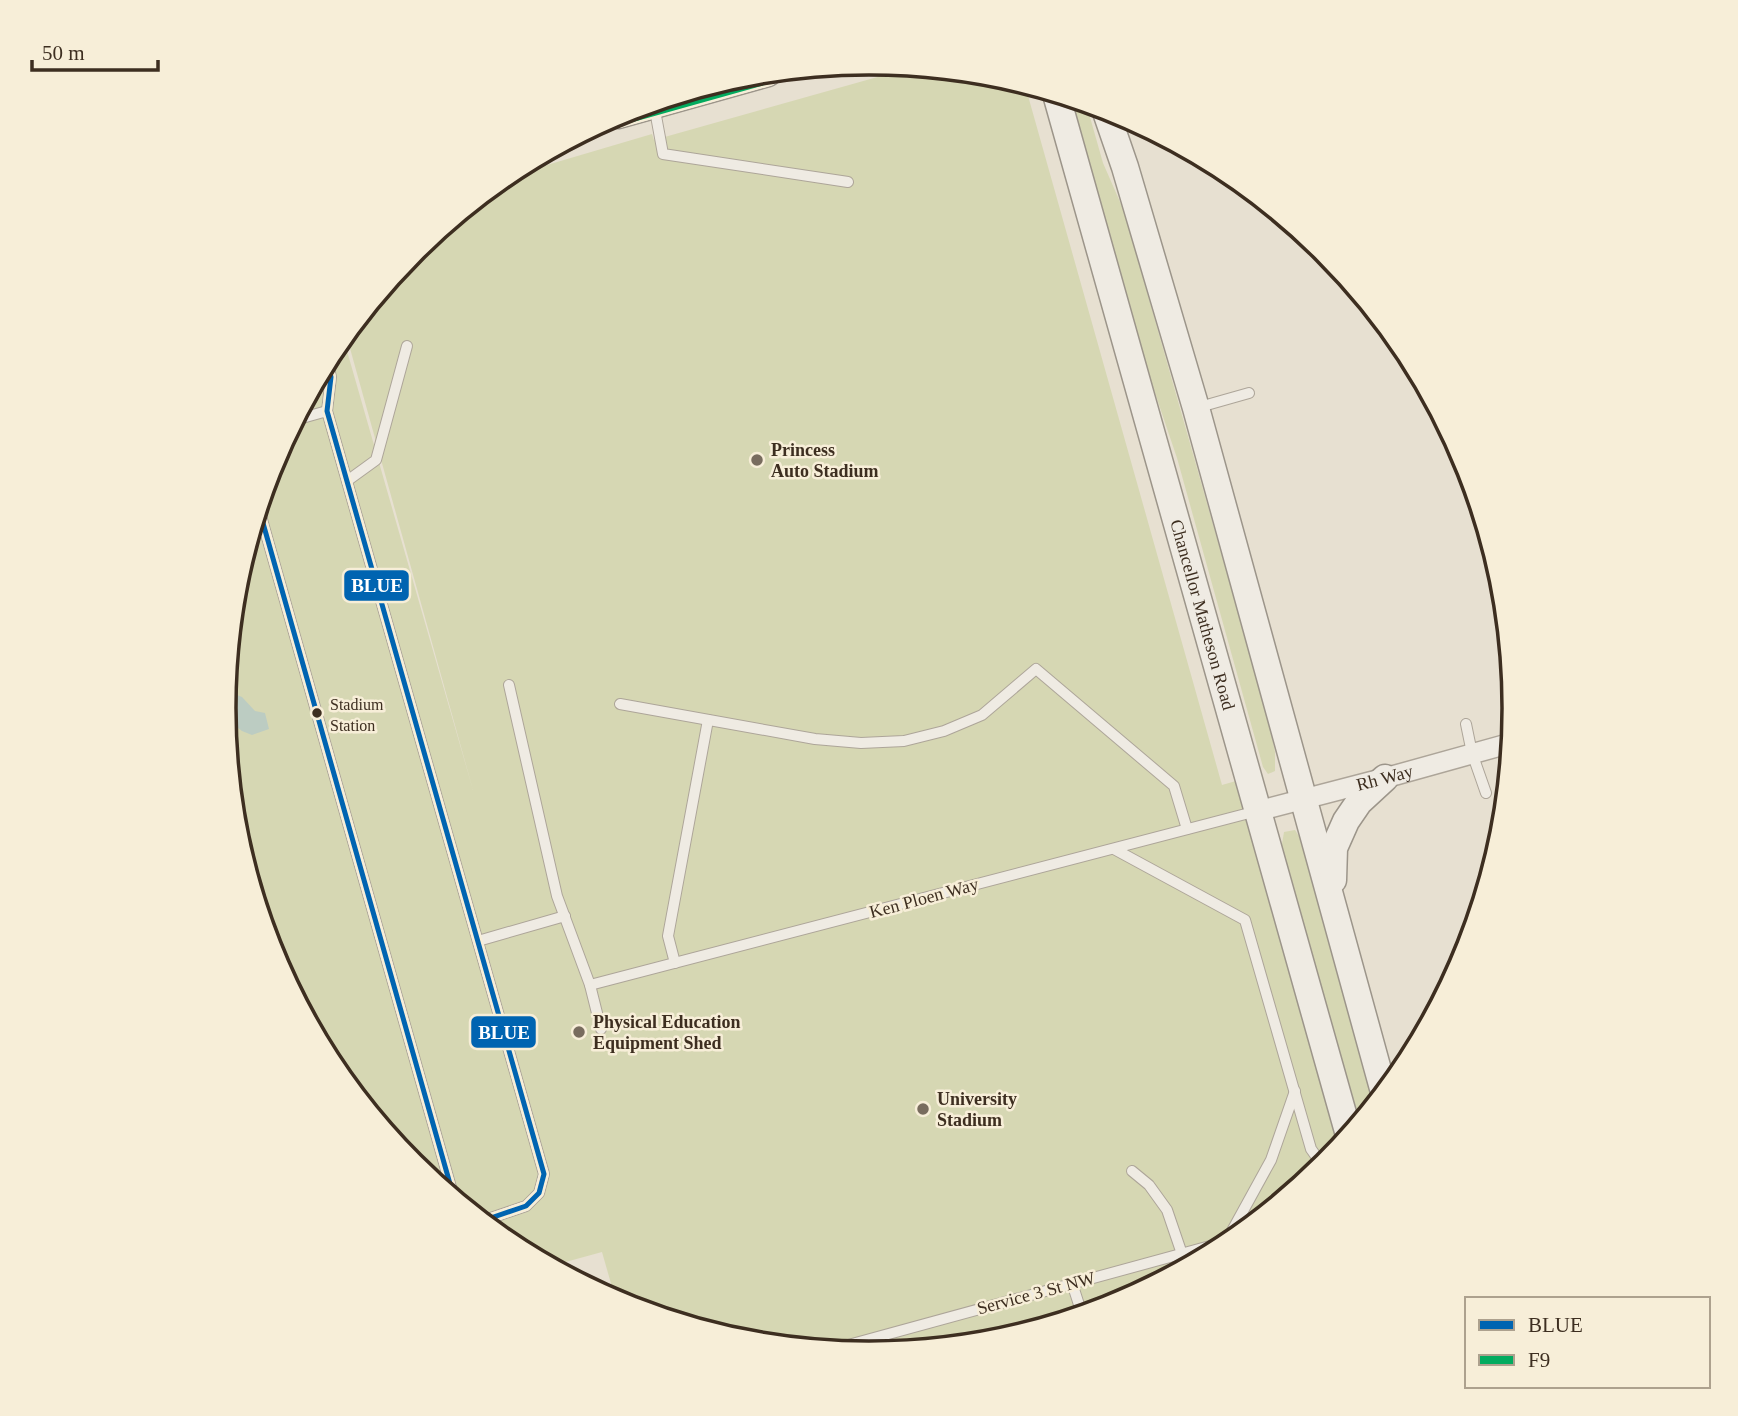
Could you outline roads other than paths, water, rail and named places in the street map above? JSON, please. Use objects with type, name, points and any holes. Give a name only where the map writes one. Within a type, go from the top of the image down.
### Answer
[{"type":"main road","name":"Chancellor Matheson Road","points":[[1059,105],[1346,1124]]},
{"type":"main road","points":[[1110,123],[1196,408],[1381,1080]]},
{"type":"main road","points":[[1332,906],[1334,848],[1346,821],[1359,802],[1385,778]]},
{"type":"street","name":"Rh Way","points":[[1258,811],[1500,746]]},
{"type":"lane","points":[[655,113],[663,154],[848,182]]},
{"type":"lane","points":[[347,481],[376,460],[407,346]]},
{"type":"lane","points":[[331,376],[327,411],[544,1174],[539,1194],[526,1206],[494,1217]]},
{"type":"lane","points":[[1196,408],[1249,393]]},
{"type":"lane","points":[[308,416],[327,411]]},
{"type":"lane","points":[[264,526],[449,1181]]},
{"type":"lane","points":[[620,704],[815,739],[861,743],[904,741],[944,731],[982,715],[1036,669],[1174,786],[1187,829]]},
{"type":"lane","points":[[509,685],[557,896],[590,985],[601,1029]]},
{"type":"lane","points":[[675,963],[668,936],[708,720]]},
{"type":"lane","points":[[1466,724],[1472,753],[1486,793]]},
{"type":"lane","name":"Ken Ploen Way","points":[[590,985],[1258,811]]},
{"type":"lane","points":[[1114,849],[1245,920],[1311,1149],[1316,1155]]},
{"type":"lane","points":[[478,941],[565,916]]},
{"type":"lane","points":[[1237,1223],[1271,1160],[1295,1091]]},
{"type":"lane","points":[[1132,1171],[1149,1185],[1167,1210],[1182,1254]]},
{"type":"lane","name":"Service 3 St NW","points":[[864,1341],[1194,1250]]},
{"type":"lane","points":[[1072,1283],[1079,1305]]},
{"type":"place","name":"Princess Auto Stadium","points":[[757,460]]},
{"type":"place","name":"Stadium Station","points":[[317,713]]},
{"type":"place","name":"Physical Education Equipment Shed","points":[[579,1032]]},
{"type":"place","name":"University Stadium","points":[[923,1109]]}]
